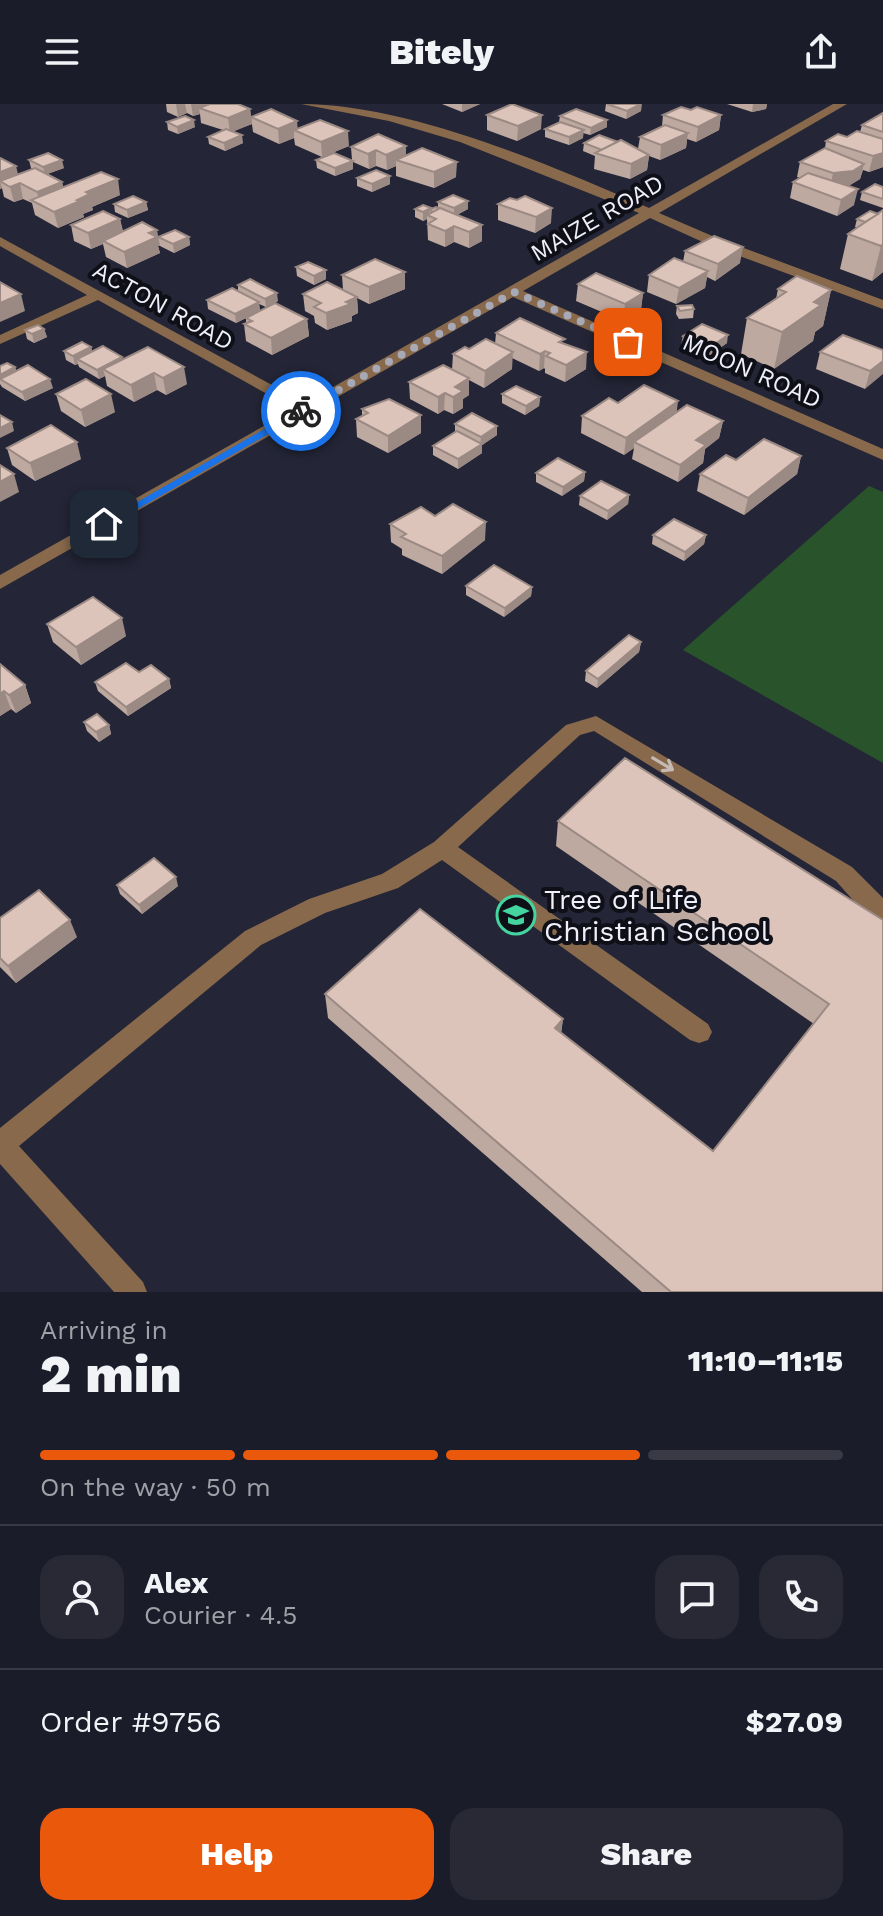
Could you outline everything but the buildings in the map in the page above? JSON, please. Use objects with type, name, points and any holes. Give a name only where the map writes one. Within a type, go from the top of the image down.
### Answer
[{"type":"street","points":[[307,104],[391,118],[464,140],[651,213],[712,241],[883,305]]},
{"type":"street","points":[[344,110],[358,104]]},
{"type":"street","name":"MAIZE ROAD","points":[[0,583],[841,104]]},
{"type":"street","name":"ACTON ROAD","points":[[0,241],[305,409]]},
{"type":"street","name":"MOON ROAD","points":[[514,292],[883,455]]},
{"type":"street","points":[[0,340],[98,295]]},
{"type":"street","points":[[133,1292],[0,1144],[253,938],[317,906],[390,881],[442,848],[573,730],[596,723],[844,874],[868,901],[883,910]]},
{"type":"street","points":[[442,848],[699,1032]]},
{"type":"green space","points":[[869,486],[883,492],[883,763],[683,650]]},
{"type":"way so far","points":[[301,411],[514,292],[628,342]]},
{"type":"place","name":"Tree of Life Christian School","points":[[516,915]]},
{"type":"route","points":[[104,524],[301,411]]}]
